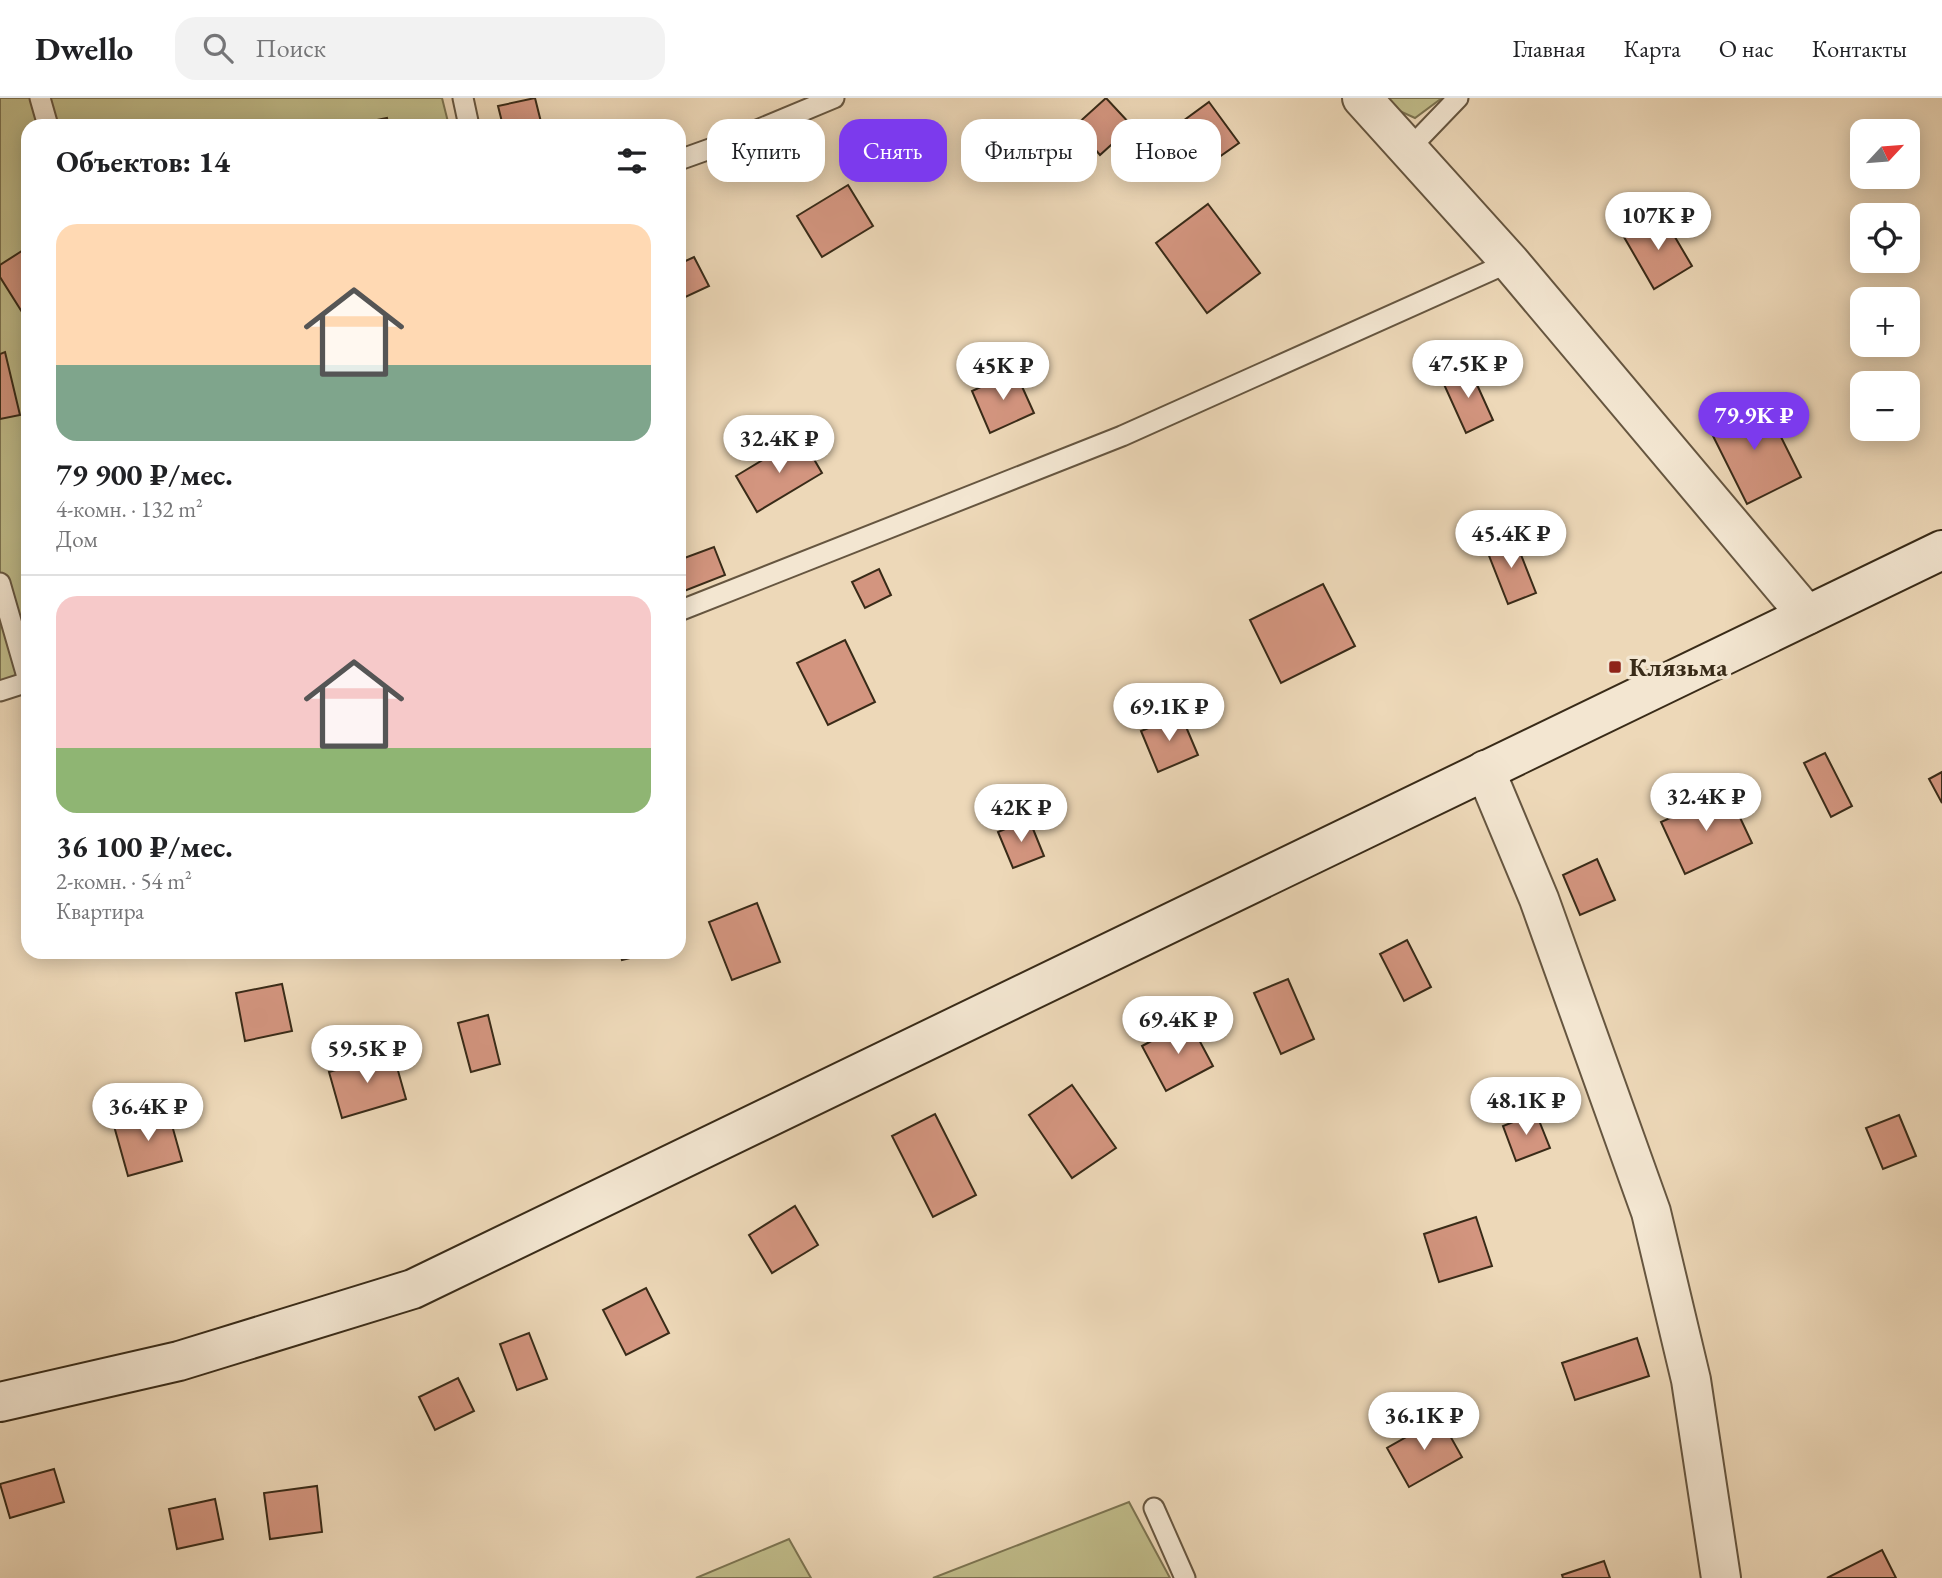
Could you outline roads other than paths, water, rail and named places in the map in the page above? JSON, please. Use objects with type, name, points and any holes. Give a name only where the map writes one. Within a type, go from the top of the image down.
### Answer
[{"type":"main road","points":[[1362,98],[1510,262],[1807,615]]},
{"type":"main road","points":[[0,1402],[179,1362],[413,1289],[1942,550]]},
{"type":"main road","points":[[1485,770],[1539,899],[1651,1212],[1691,1380],[1721,1578]]},
{"type":"lane","points":[[40,98],[46,119]]},
{"type":"lane","points":[[463,98],[468,119]]},
{"type":"lane","points":[[686,157],[722,145],[834,98]]},
{"type":"lane","points":[[1409,149],[1458,98]]},
{"type":"lane","points":[[686,608],[1122,436],[1510,262]]},
{"type":"lane","points":[[0,583],[21,656]]},
{"type":"lane","points":[[0,691],[21,684]]},
{"type":"lane","points":[[1154,1508],[1185,1578]]},
{"type":"place","name":"Клязьма","points":[[1615,667]]}]
